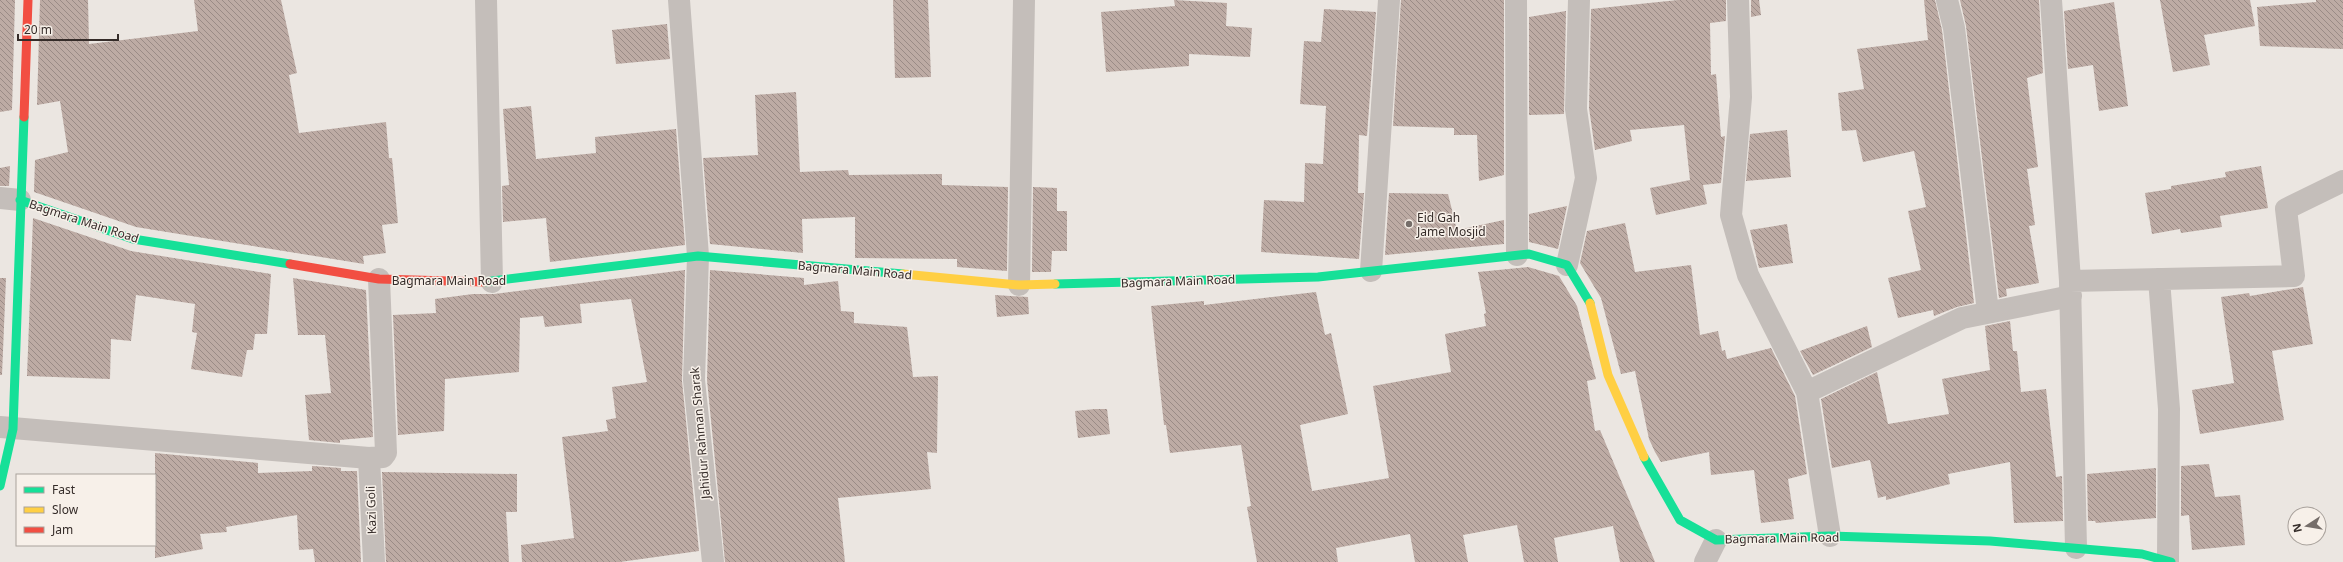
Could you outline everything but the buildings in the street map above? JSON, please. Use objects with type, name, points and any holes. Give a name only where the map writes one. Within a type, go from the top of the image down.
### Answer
[{"type":"street","points":[[0,486],[6,428],[10,199],[28,0]]},
{"type":"street","points":[[486,0],[492,282]]},
{"type":"street","name":"Jahidur Rahman Sharak","points":[[679,0],[698,256],[694,380],[713,562]]},
{"type":"street","points":[[1019,285],[1024,0]]},
{"type":"street","points":[[1371,271],[1389,0]]},
{"type":"street","points":[[1516,0],[1517,255]]},
{"type":"street","points":[[1567,265],[1586,178],[1576,110],[1579,0]]},
{"type":"street","points":[[1738,0],[1741,97],[1731,215],[1748,275],[1807,392],[1830,536]]},
{"type":"street","points":[[1947,0],[1954,28],[1988,312]]},
{"type":"street","points":[[2051,0],[2070,288],[2076,548]]},
{"type":"street","points":[[1807,392],[1962,318],[2070,288],[2159,279],[2294,276],[2286,209],[2343,181]]},
{"type":"street","name":"Bagmara Main Road","points":[[10,199],[133,240],[379,280],[492,282],[698,256],[1019,285],[1318,277],[1529,254],[1567,265],[1589,301],[1608,375],[1644,458],[1680,520],[1716,540],[1830,536],[1990,541],[2142,554],[2170,562]]},
{"type":"street","points":[[2159,279],[2169,409],[2170,562]]},
{"type":"street","points":[[6,428],[369,458],[383,457],[386,452],[379,280]]},
{"type":"street","name":"Kazi Goli","points":[[369,458],[374,562]]},
{"type":"street","points":[[1705,562],[1716,540]]},
{"type":"traffic: fast","points":[[0,486],[13,429],[24,117]]},
{"type":"traffic: fast","points":[[20,200],[133,239],[290,264]]},
{"type":"traffic: fast","points":[[1055,284],[1318,277],[1529,254],[1567,265],[1590,303]]},
{"type":"traffic: fast","points":[[484,282],[698,256],[903,274]]},
{"type":"traffic: fast","points":[[1644,457],[1680,520],[1716,540],[1830,536],[1990,541],[2142,554],[2171,562]]},
{"type":"traffic: slow","points":[[903,274],[1019,285],[1055,284]]},
{"type":"traffic: slow","points":[[1590,303],[1608,375],[1644,457]]},
{"type":"traffic: jam","points":[[24,117],[28,0]]},
{"type":"traffic: jam","points":[[290,264],[379,279],[484,282]]},
{"type":"place","name":"Eid Gah Jame Mosjid","points":[[1409,224]]}]
